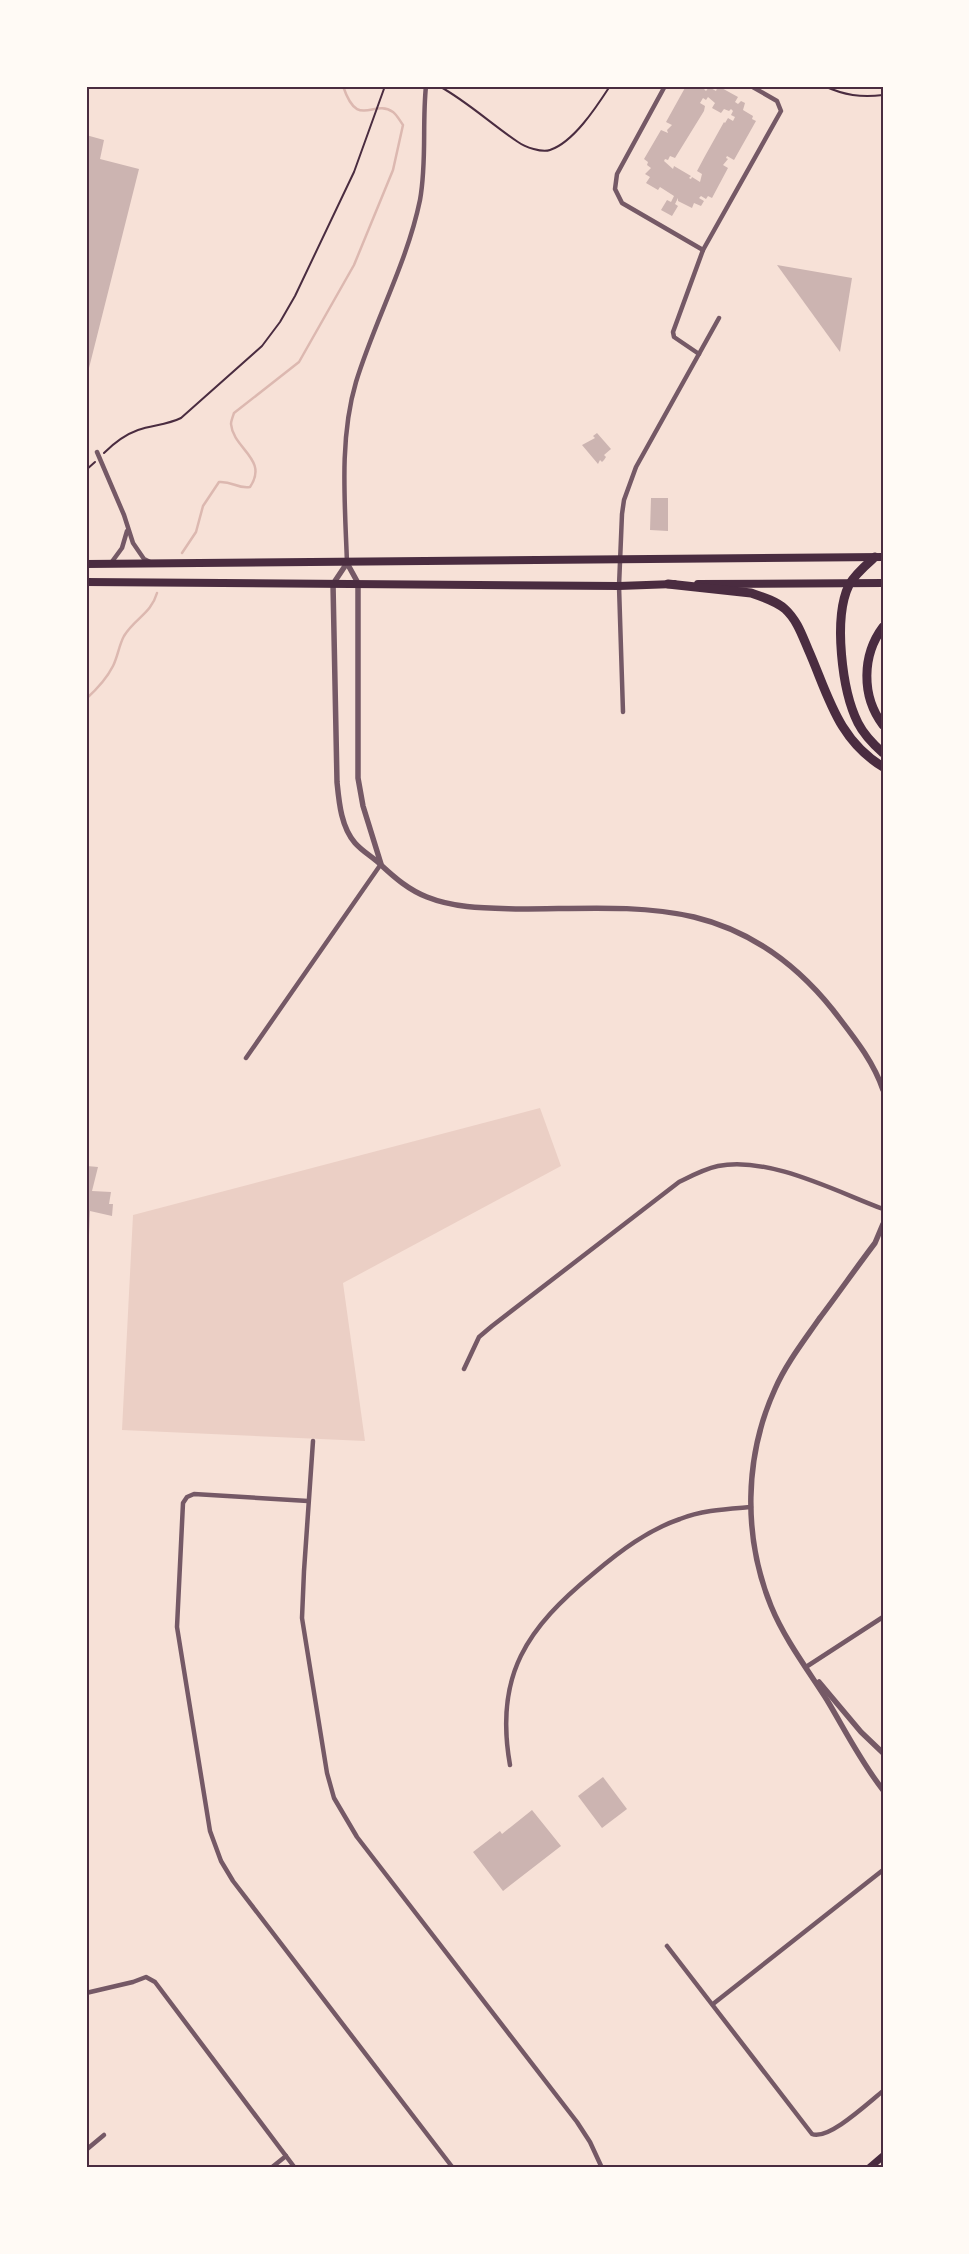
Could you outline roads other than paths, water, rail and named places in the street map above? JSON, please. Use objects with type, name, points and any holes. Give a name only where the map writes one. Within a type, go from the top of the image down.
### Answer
[{"type":"highway","points":[[86,564],[879,557]]},
{"type":"highway","points":[[879,557],[864,566],[850,583],[843,598],[840,615],[840,635],[850,703],[858,723],[868,739],[883,753]]},
{"type":"highway","points":[[86,582],[620,586],[883,583]]},
{"type":"highway","points":[[668,584],[750,593],[764,597],[784,608],[797,624],[841,727],[859,748],[883,766]]},
{"type":"highway","points":[[883,626],[869,654],[866,681],[871,703],[883,725]]},
{"type":"main road","points":[[869,2168],[883,2156]]},
{"type":"street","points":[[381,864],[363,806],[358,778],[358,583],[347,563],[345,466],[350,413],[356,383],[399,270],[420,199],[424,153],[426,86]]},
{"type":"street","points":[[665,86],[620,166],[615,182],[616,195],[622,203],[703,250]]},
{"type":"street","points":[[699,354],[674,337],[673,332],[703,250],[780,114],[778,101],[751,86]]},
{"type":"street","points":[[623,712],[620,560],[622,514],[628,484],[719,318]]},
{"type":"street","points":[[96,452],[124,515],[133,543],[144,559],[156,564]]},
{"type":"street","points":[[110,564],[122,548],[128,529]]},
{"type":"street","points":[[347,563],[333,584],[336,768],[339,801],[352,838],[392,876],[406,886],[426,897],[450,904],[481,908],[662,912],[696,918],[742,935],[780,957],[816,989],[867,1057],[883,1090]]},
{"type":"street","points":[[246,1058],[381,864]]},
{"type":"street","points":[[464,1369],[479,1336],[672,1187],[700,1172],[718,1166],[736,1164],[757,1165],[777,1169],[883,1209]]},
{"type":"street","points":[[883,1224],[875,1243],[797,1351],[775,1389],[767,1408],[755,1451],[751,1507],[752,1534],[761,1577],[771,1607],[784,1632],[866,1768],[883,1790]]},
{"type":"street","points":[[313,1441],[302,1618],[327,1773],[334,1798],[356,1837],[577,2122],[590,2142],[602,2168]]},
{"type":"street","points":[[308,1501],[194,1494],[183,1503],[177,1627],[210,1831],[221,1861],[233,1881],[453,2168]]},
{"type":"street","points":[[510,1765],[505,1719],[509,1693],[522,1652],[548,1615],[569,1594],[608,1561],[658,1528],[682,1518],[720,1509],[751,1507]]},
{"type":"street","points":[[806,1667],[883,1617]]},
{"type":"street","points":[[806,1667],[844,1712],[883,1753]]},
{"type":"street","points":[[837,1717],[844,1712]]},
{"type":"street","points":[[713,2004],[883,1870]]},
{"type":"street","points":[[667,1946],[812,2134],[816,2136],[828,2133],[883,2091]]},
{"type":"street","points":[[86,1993],[146,1977],[155,1982],[295,2168]]},
{"type":"street","points":[[86,2150],[104,2135]]},
{"type":"street","points":[[270,2168],[286,2156]]},
{"type":"waterway","points":[[182,553],[196,532],[203,506],[219,482],[250,487],[255,477],[255,469],[253,461],[233,433],[231,424],[234,413],[299,362],[354,265],[393,170],[403,125],[393,112],[386,109],[379,108],[366,111],[354,107],[343,86]]},
{"type":"waterway","points":[[86,699],[108,675],[115,662],[124,636],[151,606],[157,593]]}]
